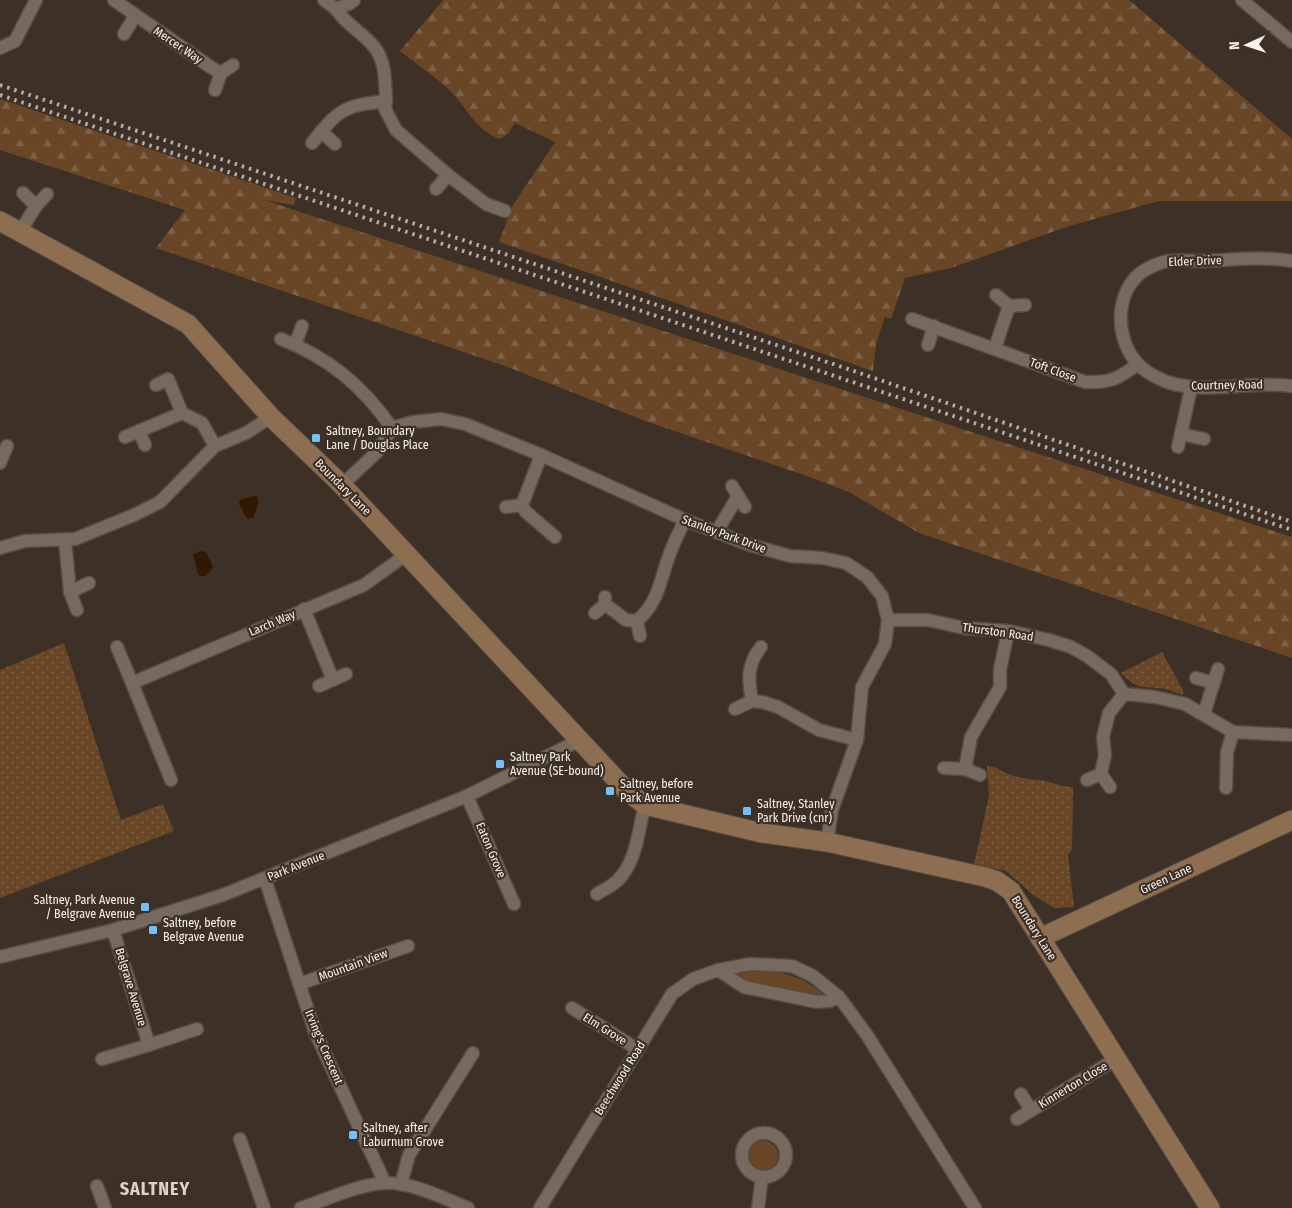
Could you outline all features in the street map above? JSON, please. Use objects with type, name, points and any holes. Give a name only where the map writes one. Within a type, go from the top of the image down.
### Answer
[{"type":"street","points":[[0,48],[14,42],[36,0]]},
{"type":"street","name":"Mercer Way","points":[[114,0],[221,73]]},
{"type":"street","points":[[324,0],[336,9],[343,20],[374,47],[382,62],[386,101],[385,109],[396,130],[448,175],[486,204],[505,210]]},
{"type":"street","points":[[336,9],[354,0]]},
{"type":"street","points":[[1242,0],[1292,42]]},
{"type":"street","points":[[124,34],[135,16]]},
{"type":"street","points":[[215,90],[221,73],[233,65]]},
{"type":"street","points":[[312,143],[334,116],[352,105],[386,101]]},
{"type":"street","points":[[321,132],[335,144]]},
{"type":"street","points":[[436,189],[448,175]]},
{"type":"street","points":[[23,193],[36,206]]},
{"type":"street","points":[[20,232],[36,206],[47,194]]},
{"type":"street","name":"Boundary Lane","points":[[0,221],[188,324],[271,417],[342,485],[628,792],[645,805],[762,833],[828,842],[985,877],[997,881],[1010,891],[1210,1208]]},
{"type":"street","name":"Elder Drive","points":[[1138,364],[1125,344],[1121,328],[1122,305],[1129,286],[1144,270],[1163,262],[1269,257],[1292,261]]},
{"type":"street","points":[[996,296],[1009,306],[1026,305]]},
{"type":"street","points":[[995,348],[1009,306]]},
{"type":"street","name":"Toft Close","points":[[912,319],[1085,382],[1103,382],[1118,379],[1138,364]]},
{"type":"street","points":[[295,345],[302,326]]},
{"type":"street","points":[[928,345],[934,326]]},
{"type":"street","points":[[281,339],[338,368],[380,410],[392,428],[378,452],[342,485]]},
{"type":"street","name":"Courtney Road","points":[[1138,364],[1167,382],[1191,388],[1264,384],[1292,386]]},
{"type":"street","points":[[156,385],[168,379],[182,413],[202,423],[215,446]]},
{"type":"street","points":[[1178,447],[1191,388]]},
{"type":"street","points":[[125,437],[182,413]]},
{"type":"street","points":[[0,548],[25,541],[76,539],[116,524],[160,502],[215,446],[246,434],[271,417]]},
{"type":"street","name":"Stanley Park Drive","points":[[392,428],[413,422],[441,419],[482,430],[684,520],[750,545],[790,556],[822,558],[846,563],[867,577],[882,596],[888,620],[885,644],[862,687],[858,740],[832,810],[828,842]]},
{"type":"street","points":[[139,431],[145,445]]},
{"type":"street","points":[[1181,434],[1204,439]]},
{"type":"street","points":[[0,463],[7,446]]},
{"type":"street","points":[[541,455],[522,505],[525,511],[554,537]]},
{"type":"street","points":[[717,531],[738,496]]},
{"type":"street","points":[[506,506],[522,505]]},
{"type":"street","points":[[594,613],[605,601],[626,620],[637,621],[646,613],[661,586],[668,557],[684,520]]},
{"type":"street","points":[[65,540],[70,592],[78,610]]},
{"type":"street","name":"Larch Way","points":[[132,683],[364,585],[407,554]]},
{"type":"street","points":[[70,592],[89,583]]},
{"type":"street","points":[[304,609],[333,680]]},
{"type":"street","name":"Thurston Road","points":[[888,620],[928,620],[964,628],[1008,631],[1049,640],[1071,647],[1111,674],[1124,694]]},
{"type":"street","points":[[637,621],[640,636]]},
{"type":"street","points":[[965,769],[972,737],[1000,687],[1000,670],[1008,631]]},
{"type":"street","points":[[116,647],[171,780]]},
{"type":"street","points":[[752,701],[748,680],[753,657],[761,647]]},
{"type":"street","points":[[1204,714],[1218,670]]},
{"type":"street","points":[[320,686],[346,674]]},
{"type":"street","points":[[1196,678],[1214,683]]},
{"type":"street","points":[[1110,786],[1101,774],[1105,755],[1103,737],[1109,713],[1124,694],[1155,696],[1185,704],[1233,732],[1292,735]]},
{"type":"street","points":[[735,709],[752,701],[778,707],[819,730],[858,740]]},
{"type":"street","points":[[1226,788],[1227,752],[1233,732]]},
{"type":"street","name":"Park Avenue","points":[[0,956],[113,930],[223,895],[467,796],[580,740]]},
{"type":"street","points":[[944,768],[965,769],[980,775]]},
{"type":"street","points":[[1087,780],[1101,774]]},
{"type":"street","name":"Eaton Grove","points":[[467,796],[514,904]]},
{"type":"street","points":[[597,894],[617,881],[627,867],[634,853],[645,805]]},
{"type":"street","name":"Green Lane","points":[[1040,938],[1292,820]]},
{"type":"street","name":"Irving's Crescent","points":[[265,878],[315,1032],[385,1183]]},
{"type":"street","name":"Belgrave Avenue","points":[[113,930],[148,1045]]},
{"type":"street","name":"Mountain View","points":[[299,984],[408,946]]},
{"type":"street","name":"Beechwood Road","points":[[540,1208],[672,994],[693,979],[718,970],[750,964],[792,966],[813,976],[839,996],[867,1035],[976,1208]]},
{"type":"street","points":[[718,970],[744,987],[817,1002],[830,1001],[839,996]]},
{"type":"street","name":"Elm Grove","points":[[572,1008],[637,1049]]},
{"type":"street","points":[[102,1059],[197,1030]]},
{"type":"street","points":[[401,1184],[409,1155],[473,1053]]},
{"type":"street","name":"Kinnerton Close","points":[[1017,1119],[1116,1059]]},
{"type":"street","name":"Kinnerton Close","points":[[1021,1094],[1031,1110]]},
{"type":"street","points":[[240,1139],[264,1208]]},
{"type":"street","points":[[758,1208],[762,1177]]},
{"type":"street","points":[[301,1208],[372,1184],[385,1183],[401,1184],[468,1208]]},
{"type":"street","points":[[97,1186],[105,1208]]},
{"type":"green space","points":[[443,0],[1129,0],[1292,139],[1292,201],[1159,201],[1069,226],[951,268],[905,278],[891,319],[885,317],[876,344],[873,371],[499,242],[513,205],[555,142],[515,123],[508,134],[500,139],[491,135],[477,124],[448,89],[400,51]]},
{"type":"green space","points":[[0,99],[296,198],[294,205],[264,200],[1292,537],[1292,658],[919,533],[849,492],[807,476],[648,422],[502,365],[156,248],[185,210],[0,150]]},
{"type":"green space","points":[[64,643],[121,820],[163,804],[174,831],[0,898],[0,670]]},
{"type":"green space","points":[[1162,652],[1183,690],[1183,695],[1166,689],[1141,687],[1132,683],[1121,673]]},
{"type":"green space","points":[[987,766],[1027,779],[1073,787],[1072,849],[1068,855],[1074,907],[1054,908],[1032,894],[1006,871],[974,864],[989,796]]},
{"type":"green space","points":[[758,970],[783,973],[807,982],[821,992],[821,996],[815,997],[739,979],[734,975],[742,971]]},
{"type":"green space","points":[[763,1141],[774,1145],[778,1156],[774,1167],[763,1171],[752,1167],[748,1156],[752,1145]]},
{"type":"shaded area","points":[[257,496],[259,502],[253,518],[247,519],[239,504],[240,500]]},
{"type":"shaded area","points":[[202,551],[206,552],[213,567],[206,576],[198,574],[193,554]]},
{"type":"railway","points":[[0,85],[845,368],[1292,522]]},
{"type":"railway","points":[[0,95],[1292,530]]},
{"type":"place","name":"Saltney, Boundary Lane / Douglas Place","points":[[316,438]]},
{"type":"place","name":"Saltney Park Avenue (SE-bound)","points":[[500,764]]},
{"type":"place","name":"Saltney, before Park Avenue","points":[[610,791]]},
{"type":"place","name":"Saltney, Stanley Park Drive (cnr)","points":[[747,811]]},
{"type":"place","name":"Saltney, Park Avenue / Belgrave Avenue","points":[[145,907]]},
{"type":"place","name":"Saltney, before Belgrave Avenue","points":[[153,930]]},
{"type":"place","name":"Saltney, after Laburnum Grove","points":[[353,1135]]},
{"type":"district","name":"SALTNEY","points":[[155,1189]]}]
